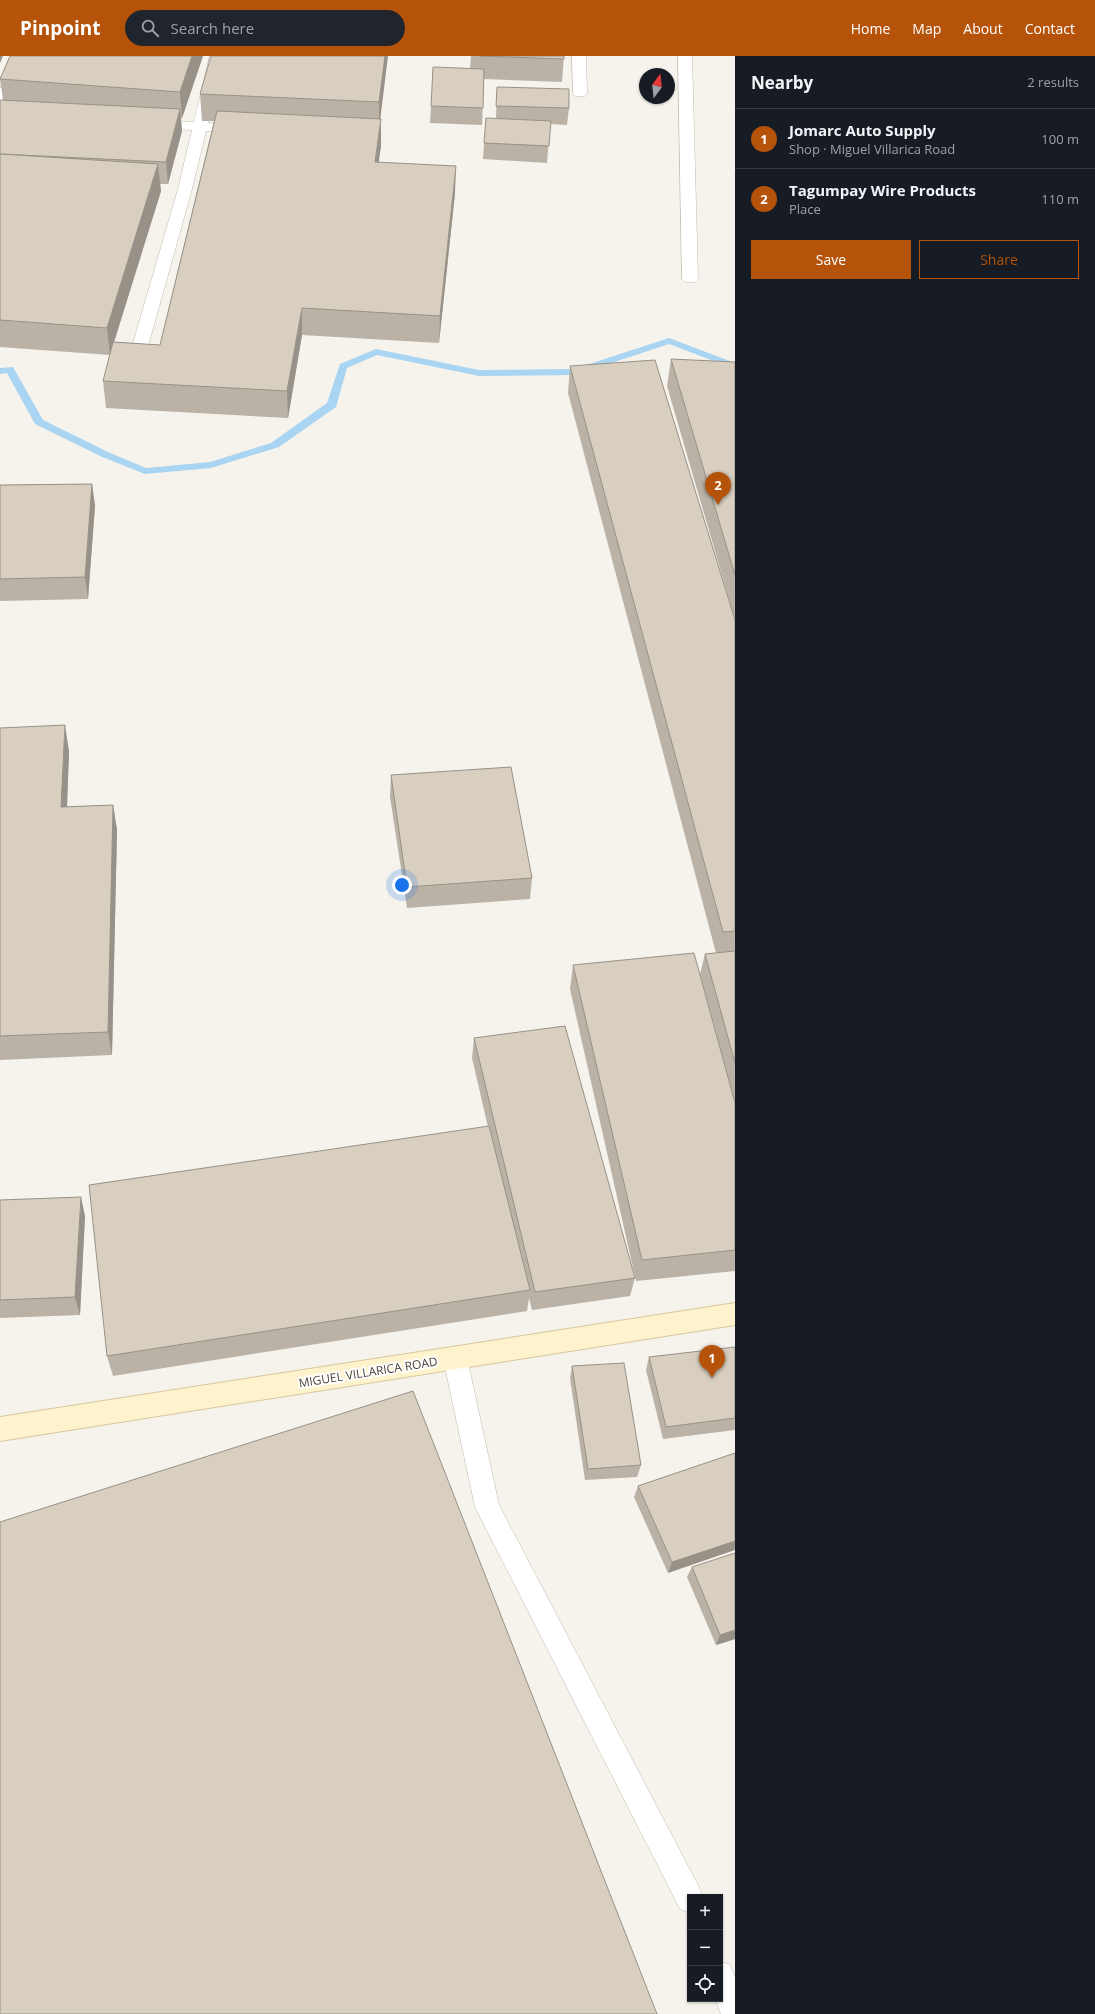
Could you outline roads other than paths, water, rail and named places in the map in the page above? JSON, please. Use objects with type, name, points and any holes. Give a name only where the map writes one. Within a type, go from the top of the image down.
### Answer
[{"type":"main road","name":"MIGUEL VILLARICA ROAD","points":[[0,1429],[735,1314]]},
{"type":"lane","points":[[0,104],[22,56]]},
{"type":"lane","points":[[137,357],[185,189],[217,56]]},
{"type":"lane","points":[[579,56],[580,93]]},
{"type":"lane","points":[[685,56],[690,279]]},
{"type":"lane","points":[[135,123],[254,130]]},
{"type":"lane","points":[[455,1358],[487,1507],[687,1894]]},
{"type":"lane","points":[[723,1983],[735,2014]]},
{"type":"waterway","points":[[0,371],[10,369],[39,422],[104,454],[145,471],[211,465],[275,445],[332,405],[343,366],[376,352],[479,373],[575,372],[669,341],[735,366]]},
{"type":"place","name":"Tagumpay Wire Products","points":[[718,505]]},
{"type":"place","name":"Jomarc Auto Supply","points":[[712,1378]]}]
